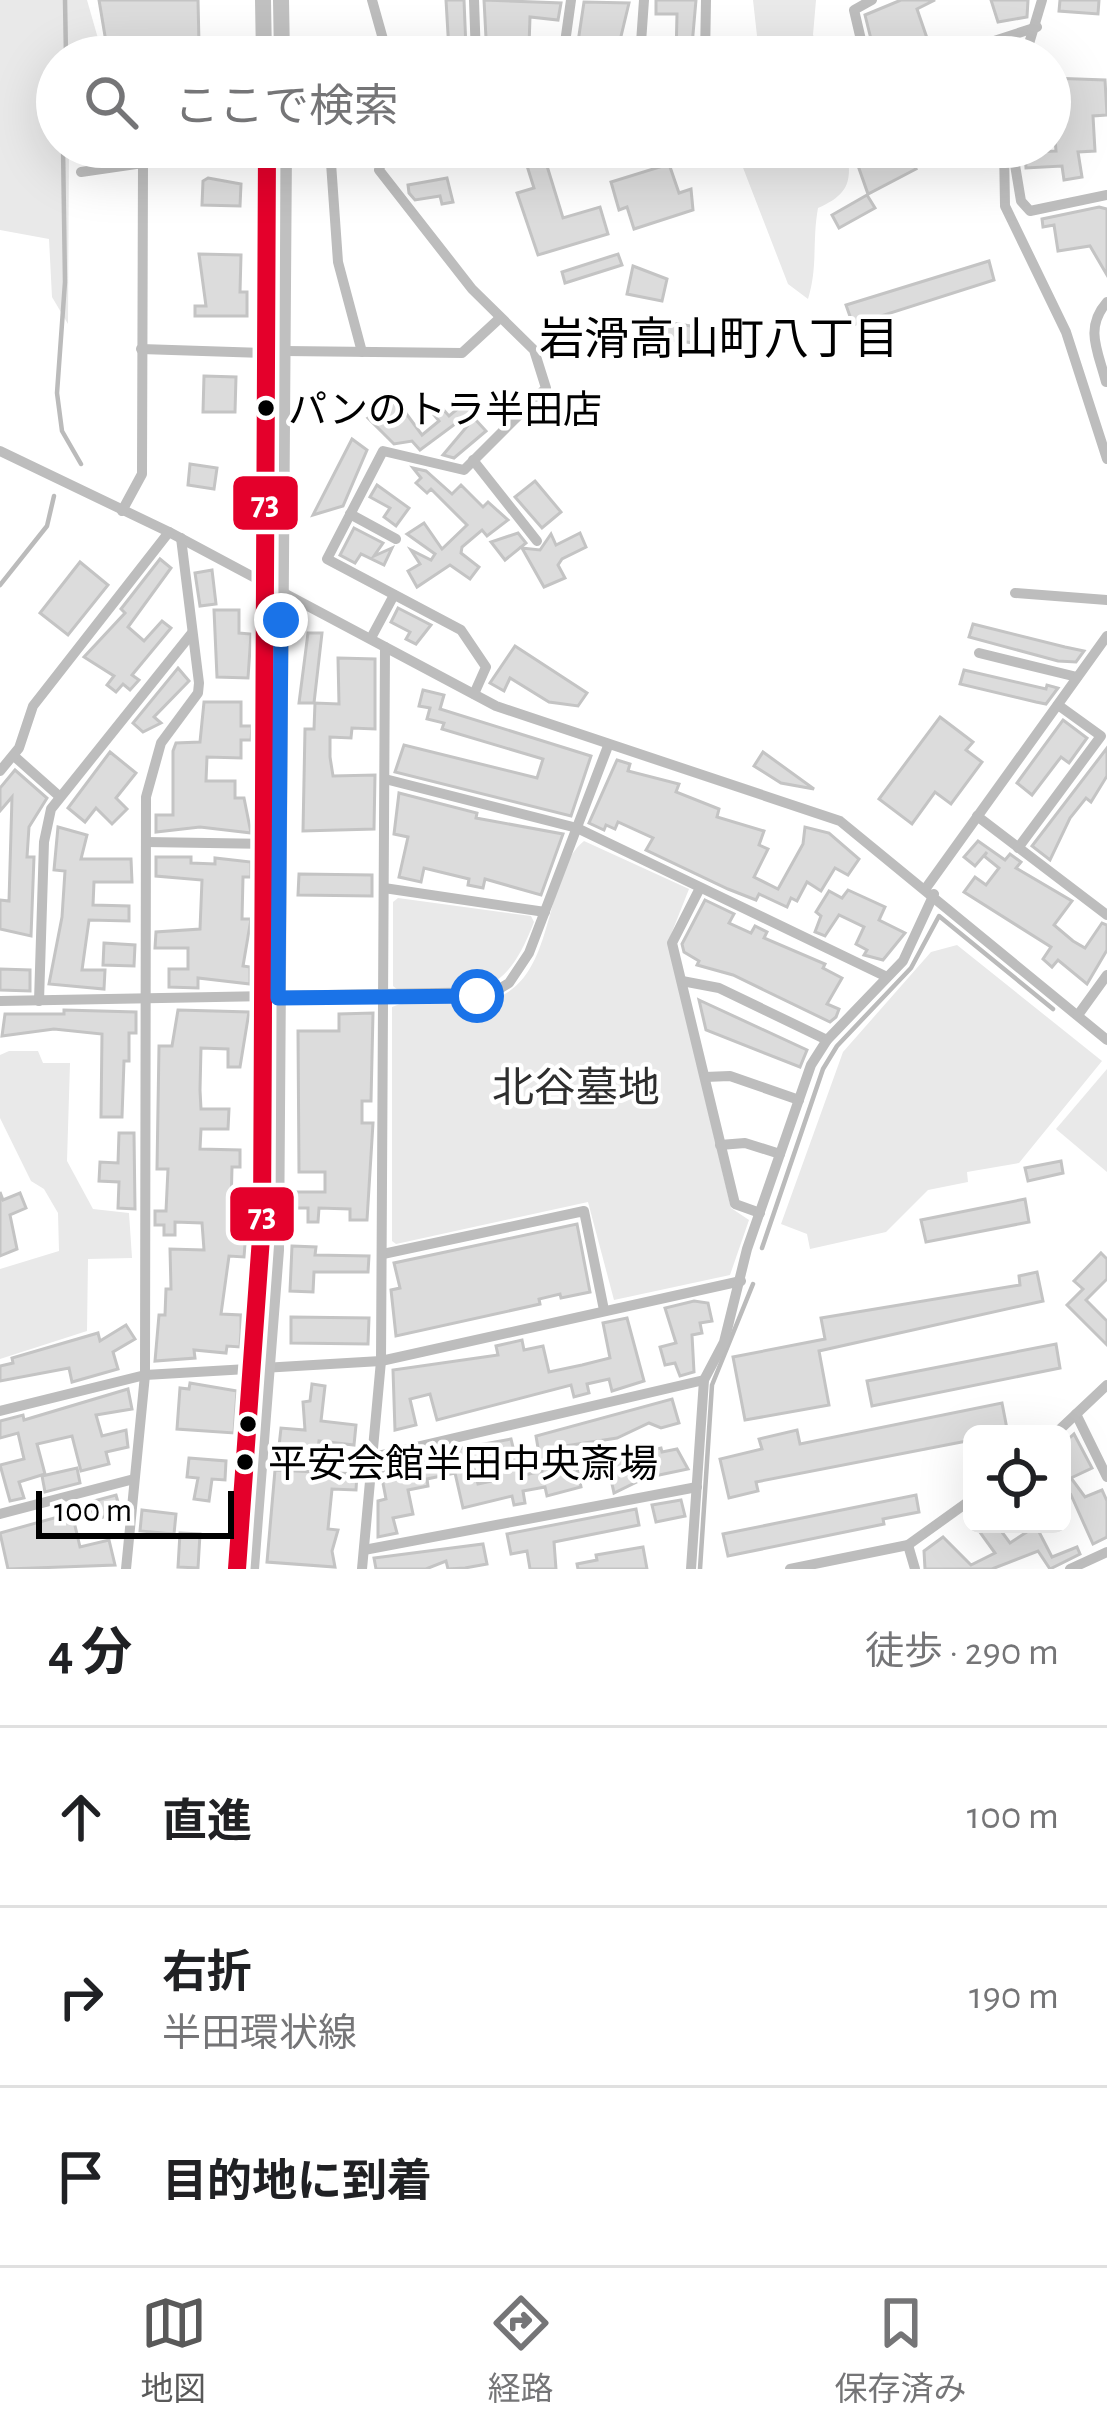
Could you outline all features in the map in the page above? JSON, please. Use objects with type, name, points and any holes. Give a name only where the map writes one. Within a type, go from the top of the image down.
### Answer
[{"type":"main road","points":[[263,0],[264,36]]},
{"type":"main road","points":[[280,0],[281,36]]},
{"type":"main road","points":[[251,1569],[262,1367],[271,998],[276,168]]},
{"type":"main road","points":[[271,998],[265,844],[273,587]]},
{"type":"main road","points":[[236,1569],[262,1367]]},
{"type":"street","points":[[372,0],[382,36]]},
{"type":"street","points":[[474,0],[475,36]]},
{"type":"street","points":[[566,36],[571,0]]},
{"type":"street","points":[[641,36],[644,0]]},
{"type":"street","points":[[705,36],[706,0]]},
{"type":"street","points":[[860,36],[854,10],[872,0]]},
{"type":"street","points":[[1033,36],[1042,0]]},
{"type":"street","points":[[1009,36],[1036,27]]},
{"type":"street","points":[[81,172],[109,168]]},
{"type":"street","points":[[122,511],[142,474],[143,168]]},
{"type":"street","points":[[331,168],[332,226],[362,352]]},
{"type":"street","points":[[380,168],[391,189],[500,319],[534,350],[546,388],[464,470],[382,451],[327,560],[461,630],[486,667],[474,694]]},
{"type":"street","points":[[1007,168],[1006,206],[1066,332],[1107,459]]},
{"type":"street","points":[[1013,168],[1021,201],[1030,211],[1107,195]]},
{"type":"street","points":[[1107,302],[1094,319],[1093,337],[1107,384]]},
{"type":"street","points":[[141,349],[462,353],[500,319]]},
{"type":"street","points":[[0,451],[175,535],[474,694],[608,746],[840,821],[1107,1040]]},
{"type":"street","points":[[473,460],[537,541]]},
{"type":"street","points":[[350,514],[396,538]]},
{"type":"street","points":[[126,1569],[145,1376],[146,842],[153,758],[198,693],[175,535]]},
{"type":"street","points":[[0,771],[14,756],[33,706],[175,535]]},
{"type":"street","points":[[1015,593],[1107,600]]},
{"type":"street","points":[[371,638],[394,595]]},
{"type":"street","points":[[39,1001],[44,842],[59,796],[192,633]]},
{"type":"street","points":[[691,1569],[704,1380],[724,1342],[760,1213],[799,1100],[827,1040],[903,962],[930,891],[977,816],[1107,636]]},
{"type":"street","points":[[362,1569],[381,1360],[385,647]]},
{"type":"street","points":[[979,653],[1078,677]]},
{"type":"street","points":[[1018,848],[1101,736],[1058,705]]},
{"type":"street","points":[[0,1001],[383,998],[494,992],[521,970],[608,746]]},
{"type":"street","points":[[14,756],[59,796]]},
{"type":"street","points":[[385,779],[578,828],[887,977]]},
{"type":"street","points":[[977,816],[1107,915]]},
{"type":"street","points":[[146,842],[265,844]]},
{"type":"street","points":[[700,888],[673,943],[734,1204],[760,1213]]},
{"type":"street","points":[[384,889],[545,912]]},
{"type":"street","points":[[1078,1015],[1107,975]]},
{"type":"street","points":[[682,981],[719,988],[827,1040]]},
{"type":"street","points":[[704,1077],[730,1076],[799,1100]]},
{"type":"street","points":[[721,1145],[745,1143],[780,1154]]},
{"type":"street","points":[[382,1254],[584,1211],[604,1310]]},
{"type":"street","points":[[0,1411],[145,1376],[381,1360],[741,1281]]},
{"type":"street","points":[[374,1457],[704,1380]]},
{"type":"street","points":[[1064,1425],[1107,1385]]},
{"type":"street","points":[[1076,1414],[1107,1477]]},
{"type":"street","points":[[0,1514],[134,1479]]},
{"type":"street","points":[[364,1550],[697,1487]]},
{"type":"street","points":[[790,1569],[908,1545],[963,1505]]},
{"type":"street","points":[[908,1545],[915,1569]]},
{"type":"street","points":[[1070,1569],[1107,1552]]},
{"type":"green space","points":[[0,0],[87,0],[97,36],[36,36],[36,168],[69,168],[68,324],[52,297],[49,239],[0,230]]},
{"type":"green space","points":[[753,0],[816,0],[814,36],[757,36]]},
{"type":"green space","points":[[743,168],[849,168],[842,192],[818,208],[808,299],[788,284]]},
{"type":"green space","name":"北谷墓地","points":[[584,841],[689,889],[668,942],[731,1208],[749,1220],[730,1275],[614,1300],[588,1202],[396,1244],[392,1241],[392,1007],[418,1001],[490,1000],[520,982],[542,943],[562,874]]},
{"type":"green space","points":[[398,898],[531,916],[534,922],[510,967],[483,986],[398,990],[393,986],[393,902]]},
{"type":"green space","points":[[957,945],[1102,1061],[1019,1163],[967,1172],[968,1182],[928,1190],[886,1232],[810,1249],[807,1234],[781,1224],[843,1052],[931,952]]},
{"type":"green space","points":[[38,1051],[43,1063],[70,1063],[67,1161],[93,1209],[129,1213],[132,1258],[88,1259],[87,1331],[0,1359],[0,1269],[59,1251],[58,1213],[44,1189],[31,1181],[0,1118],[0,1055]]},
{"type":"green space","points":[[1107,1069],[1107,1172],[1056,1129]]},
{"type":"building","points":[[99,0],[198,0],[199,36],[105,36]]},
{"type":"building","points":[[446,0],[464,0],[465,36],[448,36]]},
{"type":"building","points":[[484,0],[561,3],[558,20],[530,17],[529,36],[486,36]]},
{"type":"building","points":[[656,0],[696,0],[693,36],[676,36],[677,14],[656,14]]},
{"type":"building","points":[[901,0],[935,0],[917,9],[926,36],[870,36],[865,15]]},
{"type":"building","points":[[991,0],[1028,0],[1027,17],[998,22]]},
{"type":"building","points":[[1060,0],[1099,0],[1098,14],[1059,11]]},
{"type":"building","points":[[584,2],[629,3],[621,36],[579,36]]},
{"type":"building","points":[[1071,79],[1105,80],[1107,115],[1093,116],[1095,151],[1078,152],[1082,177],[1064,180],[1062,168],[1071,168]]},
{"type":"building","points":[[528,168],[548,168],[563,218],[600,207],[608,234],[538,255],[517,193],[534,188]]},
{"type":"building","points":[[670,168],[679,193],[691,189],[693,210],[634,229],[627,207],[619,210],[611,182]]},
{"type":"building","points":[[859,168],[916,169],[868,194]]},
{"type":"building","points":[[447,178],[453,202],[442,204],[440,196],[415,200],[409,193],[408,185]]},
{"type":"building","points":[[203,181],[241,184],[240,206],[202,205]]},
{"type":"building","points":[[867,195],[875,208],[839,228],[832,215]]},
{"type":"building","points":[[1107,209],[1107,275],[1090,246],[1058,251],[1054,225],[1043,227],[1042,219]]},
{"type":"building","points":[[199,254],[241,255],[240,292],[247,292],[247,316],[195,316],[195,306],[206,306]]},
{"type":"building","points":[[618,254],[622,265],[565,283],[562,272]]},
{"type":"building","points":[[989,261],[994,280],[853,325],[846,305]]},
{"type":"building","points":[[633,266],[667,279],[662,301],[627,294]]},
{"type":"building","points":[[666,322],[697,327],[694,343],[663,339]]},
{"type":"building","name":"パンのトラ半田店","points":[[204,376],[236,377],[235,412],[203,412]]},
{"type":"building","points":[[471,398],[478,407],[420,450],[412,441],[394,444],[368,418],[397,401],[422,435],[439,421],[434,415],[442,408],[449,416]]},
{"type":"building","points":[[474,418],[486,431],[454,458],[443,455]]},
{"type":"building","points":[[352,439],[367,450],[343,506],[313,515]]},
{"type":"building","points":[[190,464],[217,468],[214,489],[188,485]]},
{"type":"building","points":[[413,468],[426,471],[452,494],[461,485],[483,507],[488,502],[508,520],[487,536],[482,530],[462,547],[461,553],[479,567],[470,579],[450,565],[417,587],[408,571],[420,564],[411,550],[431,560],[435,554],[407,534],[424,523],[442,549],[467,525],[431,489],[427,493],[416,483],[421,478]]},
{"type":"building","points":[[535,481],[561,512],[542,528],[515,497]]},
{"type":"building","points":[[377,485],[409,508],[396,526],[384,517],[390,508],[370,497]]},
{"type":"building","points":[[354,528],[383,543],[374,556],[392,548],[384,565],[361,554],[355,563],[340,555]]},
{"type":"building","points":[[518,533],[526,543],[505,560],[491,542]]},
{"type":"building","points":[[580,533],[586,547],[562,559],[558,565],[565,578],[544,587],[522,548],[540,550],[551,534],[556,545]]},
{"type":"building","points":[[160,559],[171,568],[128,627],[144,641],[162,621],[171,628],[132,675],[139,680],[130,690],[123,684],[116,692],[107,685],[114,676],[84,657],[125,613],[121,609]]},
{"type":"building","points":[[80,562],[108,585],[68,635],[40,613]]},
{"type":"building","points":[[212,570],[216,604],[200,606],[195,573]]},
{"type":"building","points":[[398,608],[431,625],[416,644],[406,639],[410,632],[391,622]]},
{"type":"building","points":[[214,610],[239,610],[239,633],[251,634],[248,678],[217,677]]},
{"type":"building","points":[[973,624],[1084,651],[1076,662],[1058,661],[969,637]]},
{"type":"building","points":[[308,633],[322,633],[314,703],[299,703]]},
{"type":"building","points":[[515,646],[587,693],[578,706],[549,702],[510,678],[504,691],[490,683]]},
{"type":"building","points":[[338,658],[375,659],[375,729],[352,728],[351,738],[330,737],[333,776],[375,775],[374,829],[303,831],[305,729],[314,729],[315,703],[339,704]]},
{"type":"building","points":[[178,668],[189,681],[154,717],[161,723],[143,732],[133,723]]},
{"type":"building","points":[[964,670],[1058,688],[1046,704],[960,684]]},
{"type":"building","points":[[423,690],[444,695],[440,709],[591,756],[571,816],[395,772],[404,745],[537,778],[543,759],[442,729],[444,723],[427,719],[430,708],[419,706]]},
{"type":"building","points":[[204,702],[241,702],[241,726],[252,726],[251,740],[241,740],[241,758],[207,757],[206,781],[235,781],[235,798],[244,798],[251,833],[200,827],[156,832],[156,815],[173,815],[173,751],[176,743],[200,742]]},
{"type":"building","points":[[940,717],[973,742],[966,750],[982,762],[951,804],[935,792],[912,824],[879,799]]},
{"type":"building","points":[[1063,720],[1087,738],[1069,763],[1061,757],[1032,795],[1017,783]]},
{"type":"building","points":[[1107,748],[1107,776],[1091,802],[1086,798],[1070,818],[1050,860],[1032,846]]},
{"type":"building","points":[[110,752],[136,773],[116,798],[127,809],[112,824],[96,808],[85,822],[68,808]]},
{"type":"building","points":[[763,752],[814,789],[781,783],[754,766]]},
{"type":"building","points":[[617,760],[630,764],[628,771],[679,784],[676,792],[719,809],[717,817],[764,831],[759,845],[768,849],[754,877],[778,889],[803,844],[805,827],[829,833],[859,859],[848,875],[835,868],[821,891],[807,882],[797,901],[791,898],[787,907],[759,894],[756,900],[728,889],[646,850],[653,838],[618,822],[615,829],[606,825],[604,830],[589,823]]},
{"type":"building","points":[[15,770],[47,798],[29,827],[27,857],[34,857],[31,936],[0,929],[0,900],[9,901],[12,797],[0,811],[0,788]]},
{"type":"building","points":[[399,793],[477,813],[476,818],[563,834],[541,895],[485,879],[483,888],[468,885],[469,879],[424,868],[421,882],[399,877],[408,837],[394,834]]},
{"type":"building","points":[[58,827],[87,835],[81,859],[131,859],[132,882],[94,882],[93,905],[129,906],[129,921],[89,920],[82,970],[105,970],[104,989],[49,984],[65,871],[54,870]]},
{"type":"building","points":[[978,841],[1005,860],[1010,854],[1021,862],[1016,868],[1072,901],[1054,925],[1073,941],[1085,948],[1102,923],[1107,925],[1107,950],[1087,984],[1058,960],[1052,967],[1043,959],[1051,947],[964,892],[975,877],[986,885],[999,868],[984,856],[987,852],[975,866],[964,857]]},
{"type":"building","points":[[156,857],[191,857],[191,863],[215,864],[215,858],[251,862],[251,877],[243,877],[242,919],[251,919],[243,966],[250,967],[250,984],[198,978],[198,988],[169,987],[169,969],[188,969],[188,948],[155,948],[156,932],[200,929],[202,880],[156,876]]},
{"type":"building","points":[[299,874],[372,875],[372,896],[298,895]]},
{"type":"building","points":[[848,890],[885,907],[879,920],[905,933],[883,960],[864,955],[867,950],[856,944],[864,927],[839,915],[825,936],[815,932],[821,916],[816,912],[829,891],[842,898]]},
{"type":"building","points":[[705,900],[734,914],[729,923],[751,933],[755,926],[767,932],[764,938],[825,964],[823,968],[842,978],[827,1004],[839,1009],[836,1017],[830,1022],[733,975],[697,965],[699,961],[684,952],[682,944]]},
{"type":"building","points":[[104,943],[135,945],[134,966],[103,965]]},
{"type":"building","points":[[0,969],[30,970],[30,991],[0,990]]},
{"type":"building","points":[[699,1000],[807,1050],[800,1067],[706,1030]]},
{"type":"building","points":[[64,1010],[136,1012],[136,1033],[129,1033],[129,1061],[124,1061],[122,1117],[101,1117],[102,1034],[54,1029],[2,1036],[5,1014],[64,1014]]},
{"type":"building","points":[[178,1010],[249,1012],[240,1067],[228,1067],[228,1049],[201,1048],[201,1109],[229,1109],[228,1129],[201,1129],[200,1149],[240,1150],[240,1167],[232,1167],[231,1207],[248,1208],[244,1257],[229,1256],[221,1314],[241,1315],[240,1347],[227,1346],[226,1353],[194,1350],[195,1358],[155,1361],[159,1315],[165,1315],[166,1289],[171,1289],[170,1249],[204,1250],[202,1223],[175,1222],[175,1235],[164,1235],[164,1225],[155,1225],[155,1211],[166,1211],[168,1169],[157,1169],[159,1046],[172,1046]]},
{"type":"building","points":[[373,1013],[371,1101],[362,1101],[362,1123],[373,1123],[367,1220],[350,1220],[350,1209],[319,1208],[318,1222],[308,1222],[308,1208],[295,1208],[295,1192],[325,1192],[325,1172],[299,1172],[298,1031],[339,1031],[339,1014]]},
{"type":"building","points":[[119,1133],[134,1133],[135,1209],[118,1208],[119,1182],[99,1181],[100,1162],[118,1163]]},
{"type":"building","points":[[1061,1161],[1063,1173],[1028,1181],[1025,1168]]},
{"type":"building","points":[[0,1192],[3,1200],[20,1193],[26,1208],[10,1215],[17,1249],[0,1256]]},
{"type":"building","points":[[1025,1199],[1029,1222],[926,1242],[921,1220]]},
{"type":"building","points":[[577,1224],[590,1292],[561,1298],[560,1294],[539,1299],[540,1304],[396,1336],[391,1290],[400,1288],[394,1263]]},
{"type":"building","points":[[292,1246],[316,1247],[315,1255],[369,1256],[368,1272],[314,1272],[313,1292],[290,1291]]},
{"type":"building","points":[[1101,1253],[1107,1259],[1107,1279],[1086,1300],[1107,1321],[1107,1345],[1067,1305],[1083,1289],[1074,1281]]},
{"type":"building","points":[[1037,1272],[1043,1301],[819,1351],[829,1405],[745,1420],[733,1357],[825,1339],[821,1318],[1020,1285],[1019,1276]]},
{"type":"building","points":[[694,1301],[708,1303],[712,1321],[700,1323],[702,1333],[692,1335],[694,1372],[680,1376],[675,1363],[665,1365],[660,1347],[676,1343],[665,1308]]},
{"type":"building","points":[[291,1317],[369,1318],[368,1344],[291,1343]]},
{"type":"building","points":[[627,1318],[644,1381],[612,1391],[609,1379],[587,1384],[589,1393],[574,1397],[571,1385],[437,1420],[430,1394],[410,1399],[416,1425],[395,1430],[393,1370],[498,1355],[496,1346],[522,1340],[524,1350],[543,1346],[549,1372],[582,1365],[610,1358],[603,1323]]},
{"type":"building","points":[[126,1325],[135,1339],[113,1352],[118,1369],[72,1382],[69,1368],[0,1381],[0,1366],[13,1363],[12,1358],[98,1333],[100,1341]]},
{"type":"building","points":[[1056,1344],[1060,1368],[872,1406],[867,1381]]},
{"type":"building","name":"平安会館半田中央斎場","points":[[190,1383],[237,1391],[234,1433],[177,1429],[180,1388],[189,1389]]},
{"type":"building","points":[[312,1384],[325,1386],[321,1421],[356,1425],[354,1445],[319,1441],[318,1449],[279,1446],[281,1428],[305,1430],[303,1402],[310,1401]]},
{"type":"building","points":[[128,1389],[132,1409],[96,1415],[102,1436],[126,1430],[128,1447],[106,1452],[109,1464],[81,1471],[72,1436],[37,1444],[45,1474],[19,1482],[24,1498],[10,1501],[0,1465],[24,1459],[18,1433],[0,1438],[0,1421],[23,1415],[24,1420]]},
{"type":"building","points":[[672,1399],[679,1423],[661,1428],[649,1423],[617,1438],[565,1446],[569,1461],[553,1468],[554,1473],[577,1468],[581,1487],[547,1496],[545,1487],[523,1491],[525,1503],[514,1505],[512,1496],[463,1508],[455,1473],[427,1479],[428,1486],[408,1490],[413,1514],[393,1518],[397,1533],[378,1537],[378,1501],[386,1499],[381,1473],[429,1454],[511,1439],[520,1476],[542,1471],[536,1436]],"holes":[[[496,1459],[501,1479],[478,1484],[473,1465]]]},
{"type":"building","points":[[1002,1403],[1006,1425],[963,1425],[963,1442],[756,1482],[758,1491],[729,1498],[720,1459],[762,1449],[759,1439],[797,1430],[800,1444]]},
{"type":"building","points":[[1074,1434],[1092,1468],[1071,1478]]},
{"type":"building","points":[[661,1448],[662,1452],[677,1449],[688,1469],[645,1478],[614,1493],[607,1461]]},
{"type":"building","points":[[189,1458],[226,1461],[225,1480],[212,1479],[209,1501],[194,1499],[198,1478],[187,1477]]},
{"type":"building","points":[[77,1468],[80,1483],[45,1492],[42,1476]]},
{"type":"building","points":[[275,1470],[357,1474],[356,1490],[332,1489],[328,1529],[338,1530],[332,1551],[335,1567],[267,1562]]},
{"type":"building","points":[[1071,1478],[1085,1497],[1102,1490],[1107,1501],[1107,1537],[1093,1544],[1071,1495]]},
{"type":"building","points":[[116,1495],[121,1513],[95,1519],[90,1502]]},
{"type":"building","points":[[916,1495],[919,1512],[883,1519],[884,1524],[728,1556],[723,1534]]},
{"type":"building","points":[[681,1500],[685,1516],[656,1522],[652,1505]]},
{"type":"building","points":[[636,1509],[639,1525],[554,1542],[556,1569],[530,1569],[527,1551],[511,1554],[507,1534]]},
{"type":"building","points":[[142,1510],[176,1514],[174,1534],[140,1531]]},
{"type":"building","points":[[72,1513],[80,1547],[109,1540],[115,1565],[8,1569],[0,1533]]},
{"type":"building","points":[[180,1533],[200,1534],[198,1568],[178,1567]]},
{"type":"building","points":[[981,1533],[1003,1533],[1010,1543],[1025,1533],[1040,1533],[1052,1557],[1077,1547],[1080,1554],[1050,1569],[1038,1551],[992,1569],[925,1569],[924,1551],[943,1537],[971,1565],[995,1553]]},
{"type":"building","points":[[483,1544],[487,1564],[465,1568],[448,1569],[446,1561],[426,1569],[376,1569],[374,1558]]},
{"type":"building","points":[[643,1547],[647,1569],[578,1569],[577,1564],[597,1560],[596,1555]]},
{"type":"waterway","points":[[65,0],[66,36]]},
{"type":"waterway","points":[[63,168],[65,282],[57,393],[62,431],[81,464]]},
{"type":"waterway","points":[[0,585],[47,526],[54,496]]},
{"type":"waterway","points":[[762,1248],[823,1069],[837,1046],[911,968],[939,916],[1053,1009]]},
{"type":"waterway","points":[[700,1569],[712,1385],[753,1284]]},
{"type":"transit line","name":"73","points":[[237,1569],[262,1224],[267,168]]},
{"type":"place","name":"パンのトラ半田店","points":[[266,408]]},
{"type":"place","name":"平安会館半田中央斎場","points":[[245,1462]]},
{"type":"district","name":"岩滑高山町八丁目","points":[[719,338]]},
{"type":"route","points":[[281,620],[278,998],[477,996]]}]
